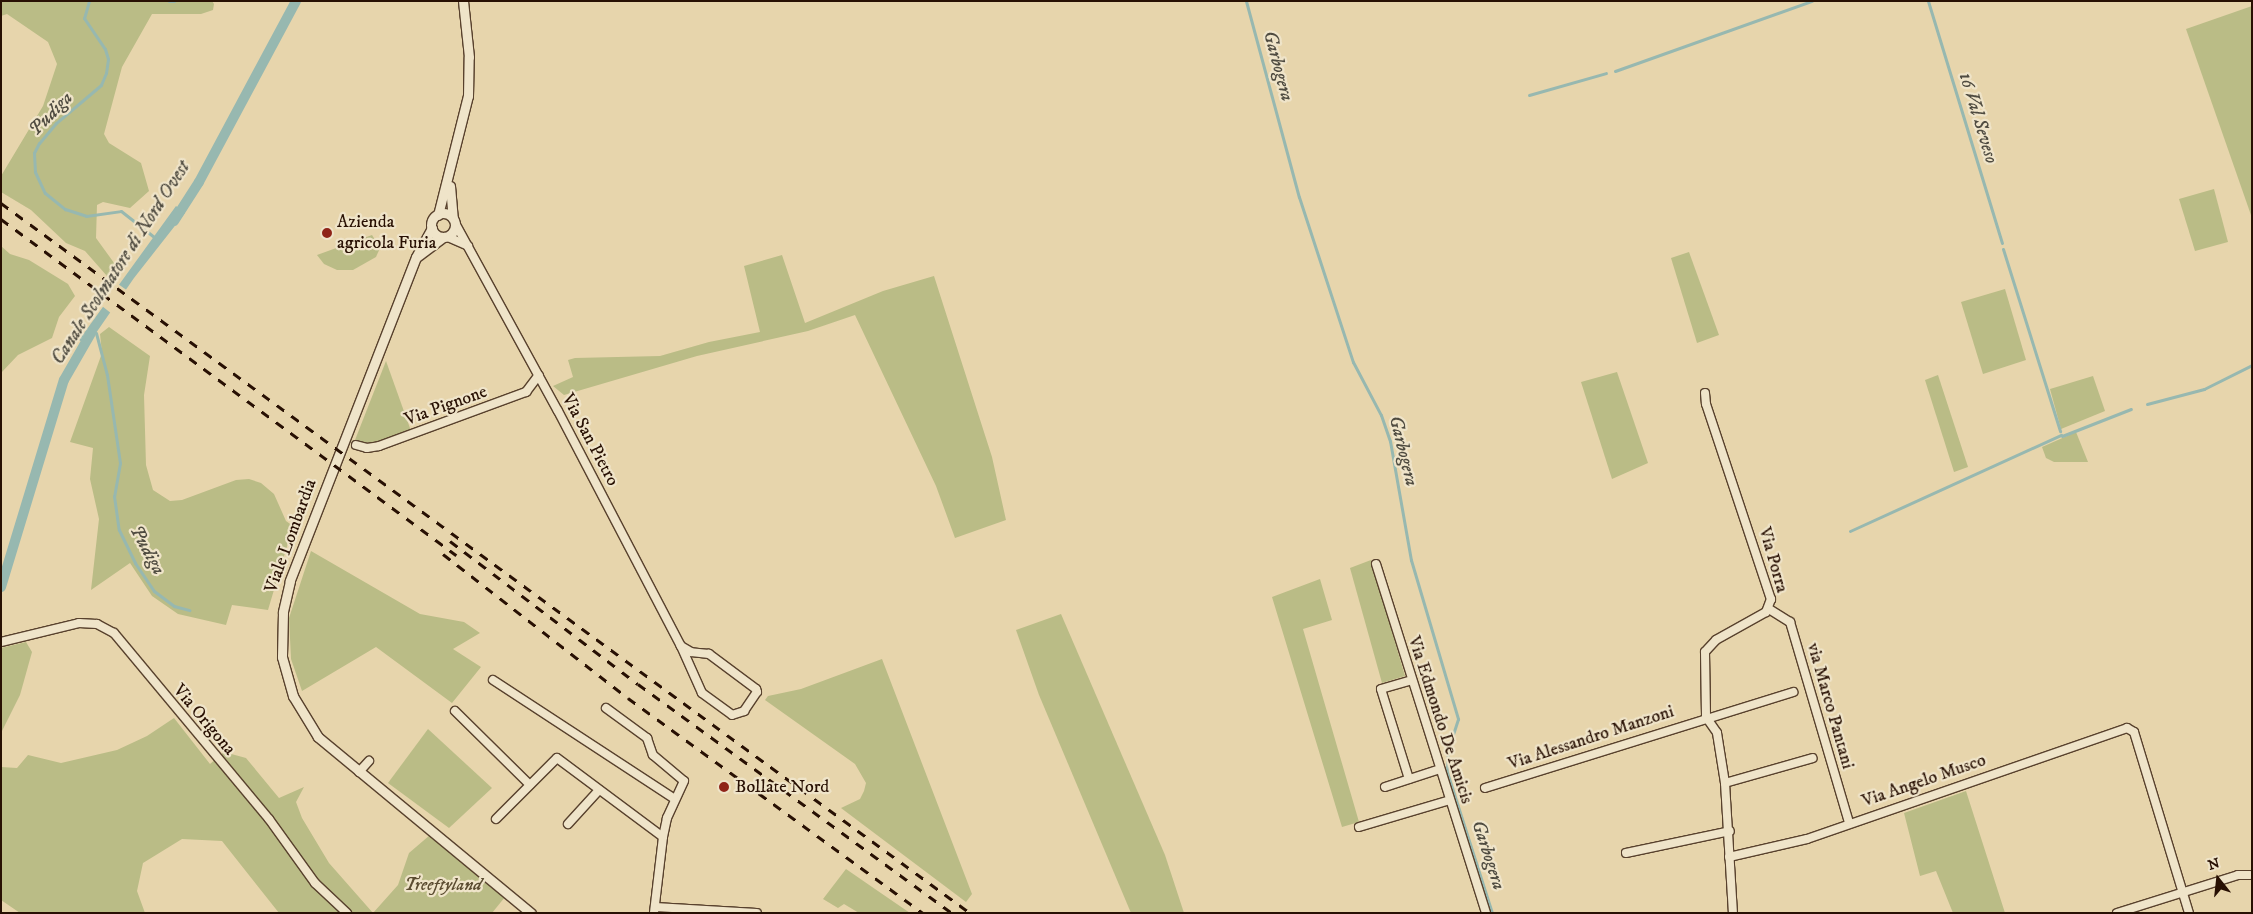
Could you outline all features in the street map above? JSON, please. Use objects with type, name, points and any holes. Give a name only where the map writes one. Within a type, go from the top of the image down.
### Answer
[{"type":"street","points":[[462,1],[469,57],[468,96],[450,175],[438,215],[433,220],[432,228],[445,237],[471,249]]},
{"type":"street","points":[[416,257],[454,231],[450,175]]},
{"type":"street","points":[[438,215],[446,214],[454,220]]},
{"type":"street","name":"Via San Pietro","points":[[454,220],[539,375],[681,646],[702,693],[732,715],[744,711],[757,692],[756,689],[709,654],[691,652],[681,646]]},
{"type":"street","name":"Viale Lombardia","points":[[432,228],[416,257],[304,544],[283,612],[282,657],[299,710],[318,737],[531,913]]},
{"type":"street","name":"Via Pignone","points":[[356,445],[366,448],[379,446],[526,392],[539,375]]},
{"type":"street","name":"Via Porra","points":[[1705,393],[1706,404],[1770,593],[1769,609],[1707,647],[1706,718]]},
{"type":"street","name":"Via Edmondo De Amicis","points":[[1376,564],[1486,913]]},
{"type":"street","name":"via Marco Pantani","points":[[1769,609],[1790,622],[1849,823]]},
{"type":"street","name":"Via Origona","points":[[1,642],[80,623],[97,624],[114,633],[269,819],[315,883],[347,913]]},
{"type":"street","points":[[493,680],[574,730],[675,799]]},
{"type":"street","points":[[1409,779],[1381,689],[1412,680]]},
{"type":"street","name":"Via Alessandro Manzoni","points":[[1484,788],[1793,692]]},
{"type":"street","points":[[606,708],[647,738],[653,755],[682,778],[663,838],[655,910],[758,913]]},
{"type":"street","points":[[455,711],[530,784]]},
{"type":"street","points":[[1706,718],[1717,733],[1725,783],[1730,831],[1728,857],[1733,913]]},
{"type":"street","name":"Via Angelo Musco","points":[[1728,857],[1807,839],[2127,728],[2134,732],[2183,892]]},
{"type":"street","points":[[496,819],[557,758],[663,838]]},
{"type":"street","points":[[1725,783],[1813,758]]},
{"type":"street","points":[[360,772],[368,761]]},
{"type":"street","points":[[1385,787],[1440,769]]},
{"type":"street","points":[[568,824],[599,790]]},
{"type":"street","points":[[1359,827],[1450,800]]},
{"type":"street","points":[[1626,853],[1730,831]]},
{"type":"street","points":[[2117,913],[2238,875],[2250,875]]},
{"type":"street","points":[[2183,892],[2189,913]]},
{"type":"green space","points":[[1,1],[212,1],[214,4],[213,10],[201,14],[152,14],[122,67],[104,134],[109,143],[141,163],[149,191],[130,208],[103,202],[97,205],[96,238],[117,267],[115,274],[107,276],[85,251],[66,243],[31,210],[1,192],[1,176],[43,106],[57,64],[48,42],[7,14],[1,16]]},
{"type":"green space","points":[[2252,6],[2252,218],[2186,29]]},
{"type":"green space","points":[[2214,189],[2228,242],[2195,251],[2179,199]]},
{"type":"green space","points":[[372,235],[380,248],[376,257],[353,270],[337,270],[324,264],[317,255]]},
{"type":"green space","points":[[1,246],[10,254],[29,260],[68,284],[75,296],[59,317],[52,338],[18,355],[1,373]]},
{"type":"green space","points":[[1689,252],[1719,335],[1697,343],[1671,258]]},
{"type":"green space","points":[[782,255],[805,323],[883,291],[934,276],[992,457],[1006,520],[955,538],[936,486],[855,315],[808,331],[697,356],[564,395],[553,386],[573,377],[568,360],[575,358],[660,356],[709,342],[760,332],[744,266]]},
{"type":"green space","points":[[2005,289],[2026,360],[1983,374],[1961,302]]},
{"type":"green space","points":[[109,327],[150,356],[144,395],[146,465],[153,490],[170,501],[182,500],[236,480],[249,479],[261,483],[274,494],[286,521],[293,526],[268,610],[232,605],[226,625],[178,614],[152,596],[130,563],[91,590],[99,519],[90,479],[93,448],[70,442],[102,353],[100,334]]},
{"type":"green space","points":[[386,361],[411,431],[375,443],[355,440]]},
{"type":"green space","points":[[1617,372],[1648,463],[1612,479],[1581,382]]},
{"type":"green space","points":[[1938,375],[1968,467],[1954,472],[1925,380]]},
{"type":"green space","points":[[2093,376],[2105,411],[2061,429],[2050,389]]},
{"type":"green space","points":[[2076,432],[2088,462],[2054,462],[2046,458],[2042,447]]},
{"type":"green space","points":[[311,551],[420,614],[464,622],[480,633],[453,649],[481,667],[452,703],[376,647],[302,691],[291,659],[289,618]]},
{"type":"green space","points":[[1371,560],[1405,676],[1382,683],[1350,568]]},
{"type":"green space","points":[[1320,579],[1332,620],[1303,629],[1359,822],[1342,827],[1272,597]]},
{"type":"green space","points":[[1061,614],[1165,855],[1184,913],[1131,913],[1039,695],[1016,630]]},
{"type":"green space","points":[[26,642],[32,652],[20,695],[1,733],[1,648]]},
{"type":"green space","points":[[882,659],[972,894],[966,902],[841,808],[860,799],[864,791],[866,783],[855,764],[765,700],[768,696],[801,689]]},
{"type":"green space","points":[[174,718],[210,764],[224,752],[246,758],[279,798],[304,787],[296,802],[302,818],[329,863],[373,913],[279,913],[222,841],[182,839],[143,863],[137,891],[145,913],[20,913],[1,900],[1,767],[17,768],[28,755],[61,763],[117,750],[147,736]]},
{"type":"green space","points":[[428,729],[492,788],[449,828],[388,783]]},
{"type":"green space","points":[[1966,791],[2005,913],[1953,913],[1936,871],[1920,876],[1904,813]]},
{"type":"green space","name":"Treeftyland","points":[[430,835],[505,897],[492,913],[373,913],[398,885],[409,853]]},
{"type":"green space","points":[[846,869],[910,913],[859,913],[844,904],[838,908],[823,899]]},
{"type":"water","points":[[176,206],[185,213],[134,278],[87,346],[79,340]]},
{"type":"pier","points":[[118,284],[128,291],[112,314],[102,306]]},
{"type":"waterway","name":"Pudiga","points":[[89,1],[84,18],[105,49],[108,59],[106,73],[101,85],[56,123],[39,143],[34,153],[35,172],[45,193],[65,209],[86,216],[121,211],[154,237]]},
{"type":"waterway","name":"Pudiga","points":[[169,1],[174,1]]},
{"type":"waterway","name":"Canale Scolmatore di Nord Ovest","points":[[174,221],[199,182],[296,1]]},
{"type":"waterway","name":"Garbogera","points":[[1246,1],[1299,197],[1353,362],[1381,415],[1390,441],[1411,560],[1458,719],[1448,750],[1447,772],[1492,913]]},
{"type":"waterway","points":[[1615,71],[1812,1]]},
{"type":"waterway","name":"16 Val Seveso","points":[[1928,1],[2002,243]]},
{"type":"waterway","points":[[1529,95],[1606,73]]},
{"type":"waterway","name":"16 Val Seveso","points":[[2003,249],[2060,431]]},
{"type":"waterway","name":"Canale Scolmatore di Nord Ovest","points":[[1,587],[64,380],[91,333]]},
{"type":"waterway","name":"Pudiga","points":[[96,333],[107,375],[120,463],[114,496],[119,530],[135,563],[154,591],[174,606],[189,610]]},
{"type":"waterway","points":[[2147,404],[2204,389],[2252,365]]},
{"type":"waterway","points":[[2062,436],[2131,409]]},
{"type":"waterway","points":[[1850,531],[2061,435]]},
{"type":"railway","points":[[1,203],[970,913]]},
{"type":"railway","points":[[1,219],[456,555]]},
{"type":"railway","points":[[450,541],[638,684],[952,913]]},
{"type":"railway","points":[[443,554],[628,698],[923,913]]},
{"type":"place","name":"Azienda agricola Furia","points":[[327,233]]},
{"type":"place","name":"Bollate Nord","points":[[724,787]]}]
